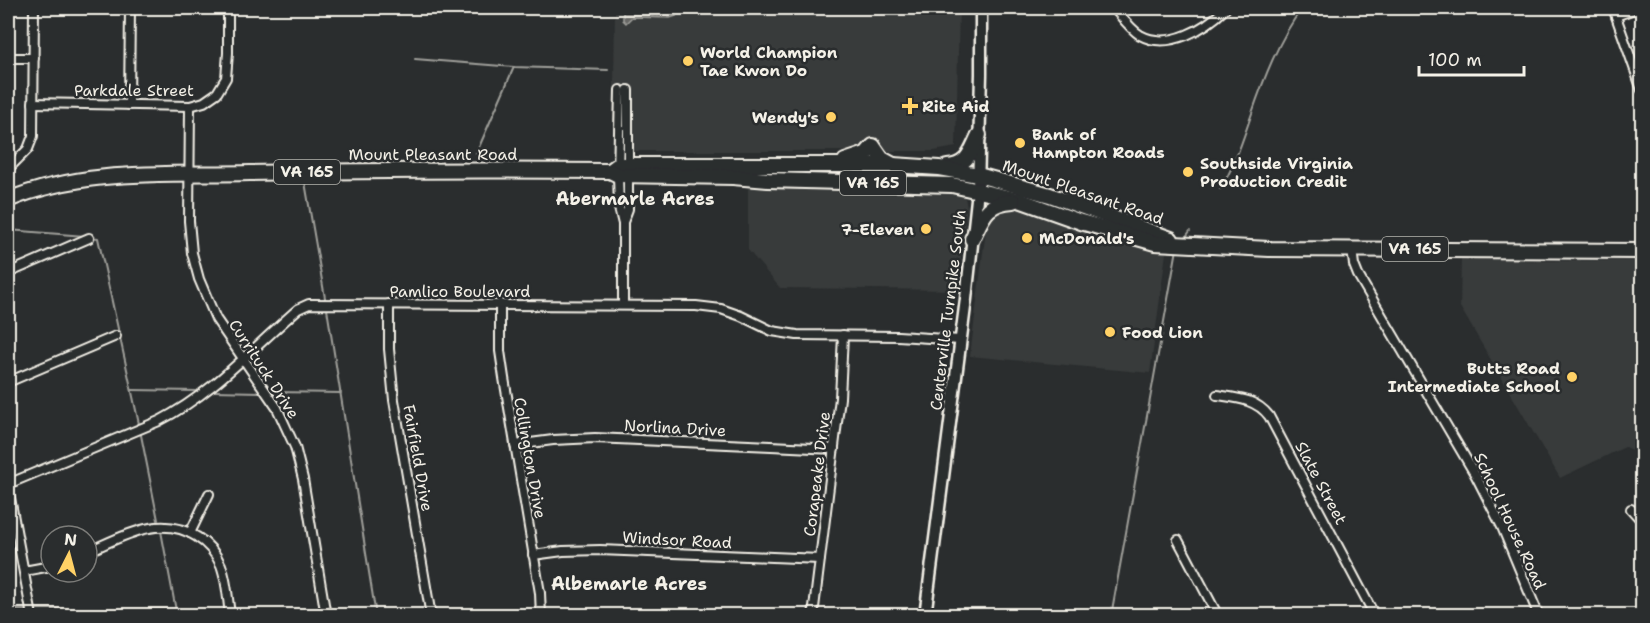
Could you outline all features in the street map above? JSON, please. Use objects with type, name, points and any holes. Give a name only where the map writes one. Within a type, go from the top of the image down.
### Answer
[{"type":"highway","points":[[939,168],[955,167],[963,162],[969,156],[979,135]]},
{"type":"highway","name":"Mount Pleasant Road","points":[[8,200],[31,191],[81,179],[123,175],[621,170],[831,165],[866,154],[873,146],[882,159],[892,165],[939,168],[978,175],[1059,198],[1187,244]]},
{"type":"highway","points":[[826,182],[831,165]]},
{"type":"highway","name":"Mount Pleasant Road","points":[[621,170],[826,182],[952,185],[1018,200],[1081,222],[1155,243],[1269,249],[1642,251]]},
{"type":"highway","points":[[972,239],[992,205],[1002,201],[1018,200]]},
{"type":"main road","name":"Centerville Turnpike South","points":[[925,615],[978,190],[981,8]]},
{"type":"street","points":[[8,167],[28,149],[33,136],[34,8]]},
{"type":"street","points":[[129,105],[130,8]]},
{"type":"street","name":"Parkdale Street","points":[[33,103],[190,106],[204,102],[217,93],[226,78],[228,8]]},
{"type":"street","points":[[1114,8],[1138,34],[1160,41],[1187,34],[1207,23],[1226,8]]},
{"type":"street","points":[[1613,8],[1642,90]]},
{"type":"street","points":[[1616,16],[1637,8]]},
{"type":"street","points":[[8,58],[34,58]]},
{"type":"street","points":[[623,305],[623,224],[619,208],[624,90]]},
{"type":"street","name":"Currituck Drive","points":[[190,106],[189,221],[199,279],[216,319],[277,408],[295,447],[303,479],[326,615]]},
{"type":"street","points":[[8,273],[89,238]]},
{"type":"street","name":"School House Road","points":[[1352,249],[1358,276],[1482,485],[1539,615]]},
{"type":"street","name":"Pamlico Boulevard","points":[[8,486],[181,410],[302,307],[317,303],[706,306],[731,312],[760,326],[785,334],[898,336],[960,340]]},
{"type":"street","name":"Fairfield Drive","points":[[389,304],[390,366],[394,400],[431,615]]},
{"type":"street","name":"Collington Drive","points":[[500,304],[500,351],[540,593],[541,615]]},
{"type":"street","name":"Corapeake Drive","points":[[813,615],[841,387],[843,335]]},
{"type":"street","points":[[8,382],[116,336]]},
{"type":"street","name":"Slate Street","points":[[1217,395],[1253,402],[1265,410],[1375,615]]},
{"type":"street","name":"Norlina Drive","points":[[515,446],[553,440],[595,438],[834,449]]},
{"type":"street","points":[[8,486],[32,615]]},
{"type":"street","points":[[190,533],[209,494]]},
{"type":"street","points":[[1631,509],[1642,521]]},
{"type":"street","points":[[99,547],[152,526],[170,526],[190,533],[204,541],[218,559],[224,576],[230,615]]},
{"type":"street","points":[[1178,540],[1218,615]]},
{"type":"street","name":"Windsor Road","points":[[533,555],[600,550],[820,559]]},
{"type":"street","points":[[24,571],[39,568]]},
{"type":"shaded area","points":[[615,8],[959,8],[956,147],[934,151],[613,151]]},
{"type":"shaded area","points":[[748,186],[948,190],[960,193],[965,198],[967,206],[957,290],[780,288],[748,250]]},
{"type":"shaded area","points":[[1010,203],[1166,253],[1150,373],[970,356],[988,213]]},
{"type":"shaded area","name":"Butts Road Intermediate School","points":[[1461,258],[1549,261],[1642,260],[1642,455],[1625,447],[1560,478],[1460,307]]},
{"type":"water","points":[[623,8],[681,8],[676,16],[670,18],[632,17],[626,23],[623,20]]},
{"type":"waterway","points":[[1220,189],[1238,153],[1272,60],[1302,8]]},
{"type":"waterway","points":[[415,59],[514,67],[608,70]]},
{"type":"waterway","points":[[476,154],[514,67]]},
{"type":"waterway","points":[[305,182],[325,298]]},
{"type":"waterway","points":[[8,230],[85,236]]},
{"type":"waterway","points":[[1185,238],[1190,231]]},
{"type":"waterway","points":[[91,237],[98,238],[139,424]]},
{"type":"waterway","points":[[1111,616],[1177,249]]},
{"type":"waterway","points":[[327,309],[376,616]]},
{"type":"waterway","points":[[132,390],[198,391]]},
{"type":"waterway","points":[[214,391],[260,392]]},
{"type":"waterway","points":[[273,392],[341,393]]},
{"type":"waterway","points":[[141,435],[158,520]]},
{"type":"waterway","points":[[161,531],[177,616]]},
{"type":"waterway","points":[[37,609],[176,609]]},
{"type":"waterway","points":[[8,610],[25,610]]},
{"type":"place","name":"World Champion Tae Kwon Do","points":[[688,61]]},
{"type":"place","name":"Rite Aid","points":[[910,106]]},
{"type":"place","name":"Wendy's","points":[[831,117]]},
{"type":"place","name":"Bank of Hampton Roads","points":[[1020,143]]},
{"type":"place","name":"Southside Virginia Production Credit","points":[[1188,172]]},
{"type":"place","name":"7-Eleven","points":[[926,229]]},
{"type":"place","name":"McDonald's","points":[[1027,238]]},
{"type":"place","name":"Food Lion","points":[[1110,332]]},
{"type":"place","name":"Butts Road Intermediate School","points":[[1572,377]]},
{"type":"district","name":"Abermarle Acres","points":[[635,199]]},
{"type":"district","name":"Albemarle Acres","points":[[629,584]]}]
